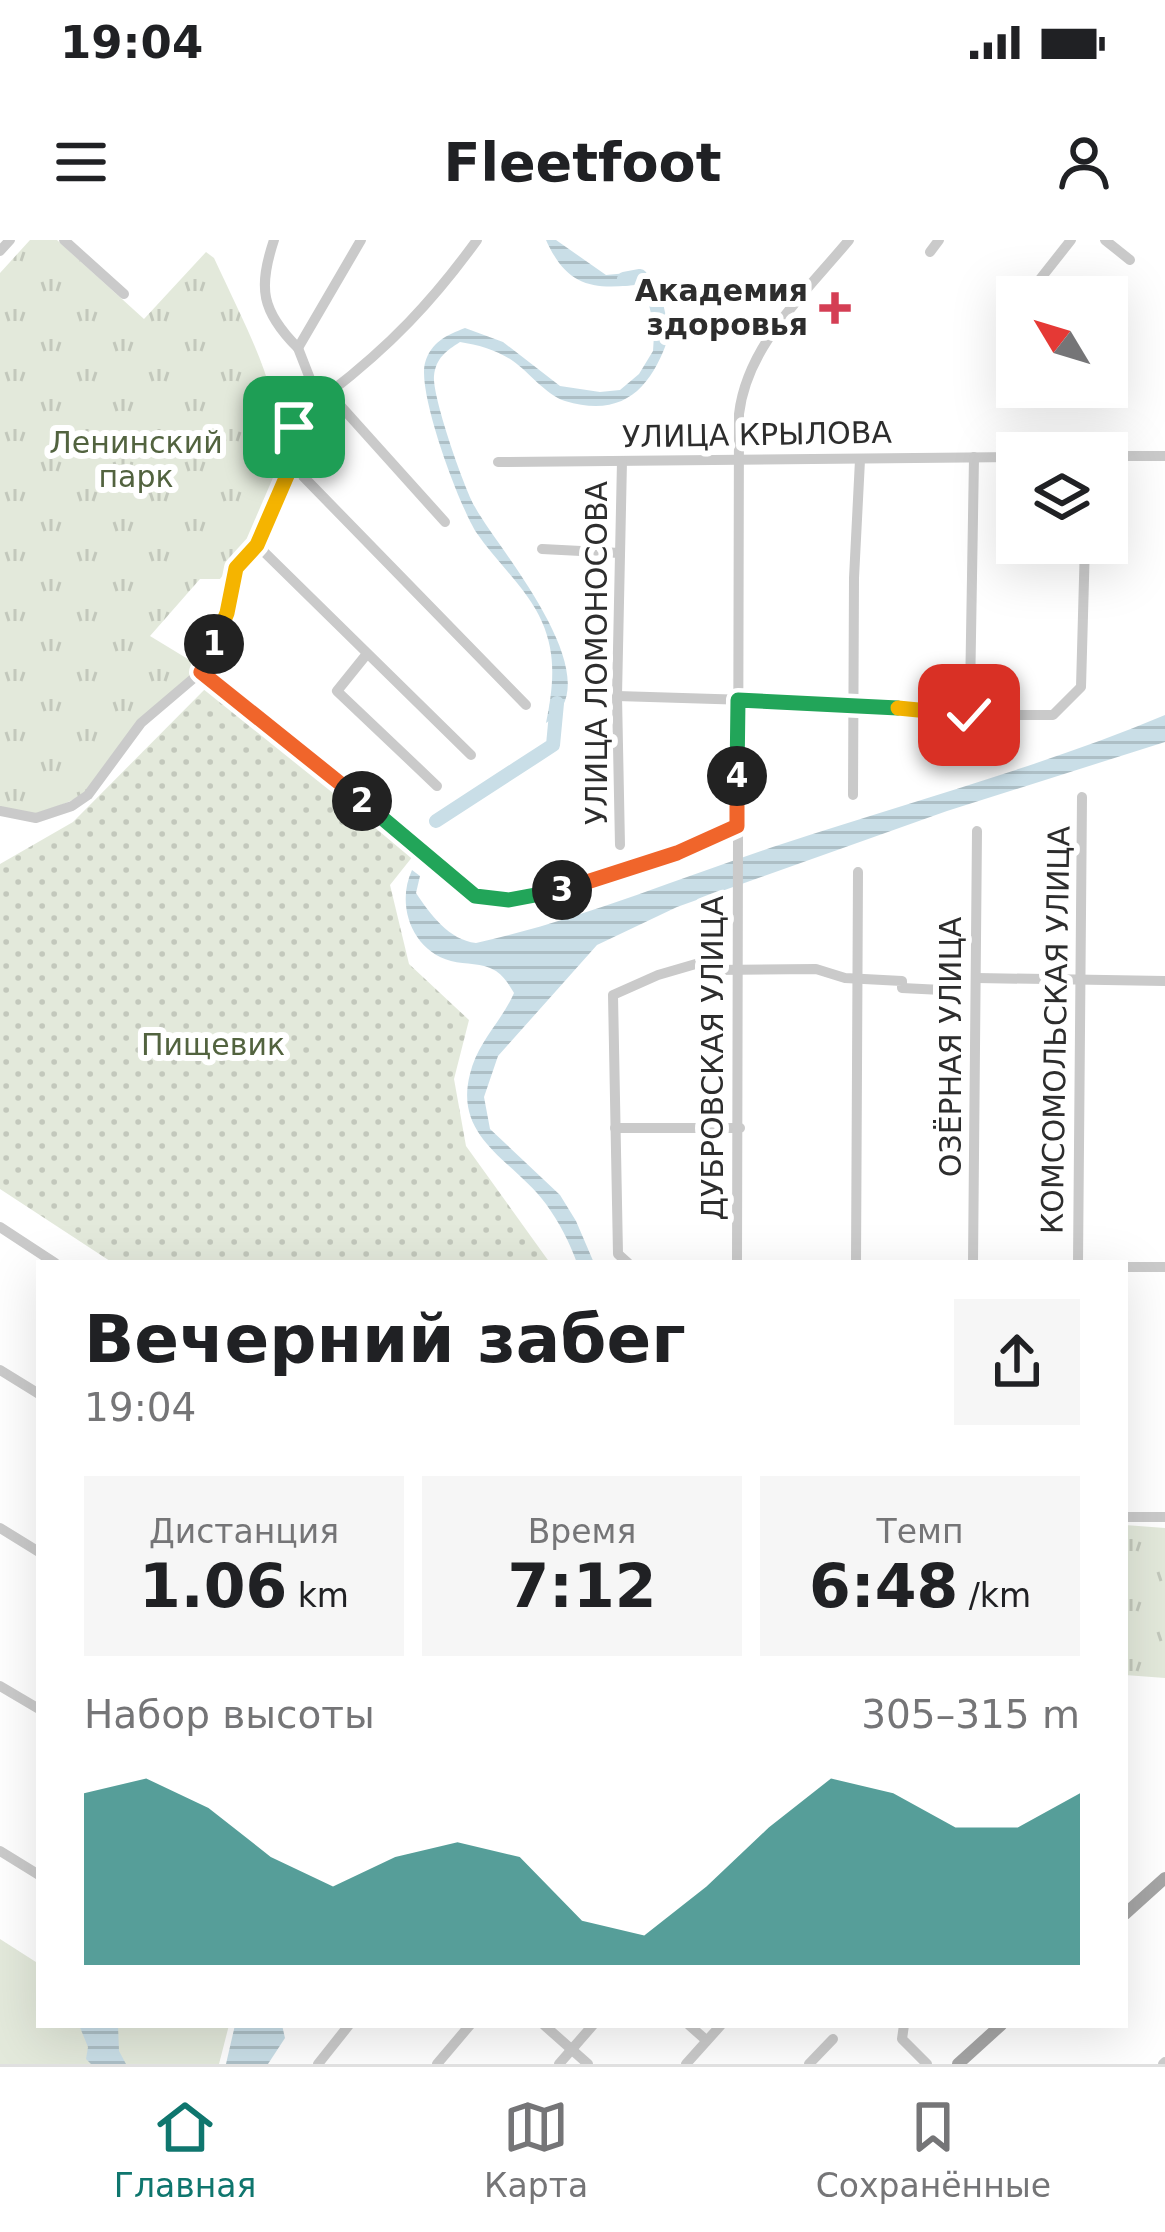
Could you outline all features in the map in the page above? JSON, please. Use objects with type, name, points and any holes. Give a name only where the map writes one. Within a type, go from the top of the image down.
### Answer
[{"type":"main road","points":[[1128,1911],[1165,1878]]},
{"type":"main road","points":[[958,2064],[998,2028]]},
{"type":"street","points":[[0,251],[10,240]]},
{"type":"street","points":[[64,240],[124,294]]},
{"type":"street","points":[[274,240],[265,268],[265,305],[298,348],[314,389]]},
{"type":"street","points":[[298,348],[362,240]]},
{"type":"street","points":[[329,393],[397,338],[436,296],[477,240]]},
{"type":"street","name":"ДУБРОВСКАЯ УЛИЦА","points":[[737,1260],[740,1128],[735,971],[742,388],[755,356],[849,240]]},
{"type":"street","points":[[930,252],[939,240]]},
{"type":"street","points":[[1043,276],[1071,240]]},
{"type":"street","points":[[1106,240],[1130,260]]},
{"type":"street","points":[[0,811],[36,818],[88,795],[141,723],[201,672],[227,613],[236,568],[257,545],[292,464],[294,427],[306,392],[329,393],[445,522]]},
{"type":"street","points":[[1128,456],[1165,456]]},
{"type":"street","points":[[970,756],[974,457]]},
{"type":"street","name":"УЛИЦА КРЫЛОВА","points":[[498,462],[996,457]]},
{"type":"street","points":[[853,795],[860,460]]},
{"type":"street","name":"УЛИЦА ЛОМОНОСОВА","points":[[620,845],[616,696],[622,461]]},
{"type":"street","points":[[292,464],[526,706]]},
{"type":"street","points":[[257,545],[471,755]]},
{"type":"street","points":[[542,549],[620,553]]},
{"type":"street","points":[[616,696],[852,703],[969,715],[1053,716],[1081,688],[1084,564]]},
{"type":"street","points":[[366,655],[338,692],[437,785]]},
{"type":"street","points":[[201,672],[466,890],[484,899],[556,892],[737,832]]},
{"type":"street","name":"КОМСОМОЛЬСКАЯ УЛИЦА","points":[[1078,1260],[1082,797]]},
{"type":"street","name":"ОЗЁРНАЯ УЛИЦА","points":[[973,1260],[977,831]]},
{"type":"street","points":[[856,1260],[858,872]]},
{"type":"street","points":[[625,1260],[618,1254],[613,995],[706,961],[714,970],[817,969],[857,979],[902,981],[902,988],[942,990]]},
{"type":"street","points":[[976,978],[1165,980]]},
{"type":"street","points":[[615,1128],[740,1128]]},
{"type":"street","points":[[0,1227],[50,1260]]},
{"type":"street","points":[[1128,1267],[1165,1267]]},
{"type":"street","points":[[0,1370],[36,1392]]},
{"type":"street","points":[[1128,1516],[1165,1517]]},
{"type":"street","points":[[0,1528],[36,1550]]},
{"type":"street","points":[[0,1686],[36,1707]]},
{"type":"street","points":[[0,1851],[36,1873]]},
{"type":"street","points":[[318,2064],[348,2028]]},
{"type":"street","points":[[437,2064],[467,2028]]},
{"type":"street","points":[[548,2028],[588,2064]]},
{"type":"street","points":[[559,2064],[590,2028]]},
{"type":"street","points":[[692,2028],[706,2040]]},
{"type":"street","points":[[686,2064],[718,2028]]},
{"type":"street","points":[[904,2028],[902,2039],[927,2064]]},
{"type":"street","points":[[808,2064],[833,2038]]},
{"type":"green space","name":"Ленинский парк","points":[[30,240],[57,240],[144,319],[206,252],[214,258],[268,383],[277,420],[278,456],[270,494],[251,535],[220,579],[200,579],[150,636],[201,667],[148,713],[91,792],[38,815],[0,808],[0,273]]},
{"type":"green space","name":"Пищевик","points":[[214,680],[417,851],[390,885],[409,964],[469,1020],[454,1079],[466,1146],[548,1260],[108,1260],[0,1189],[0,864],[73,822]]},
{"type":"green space","points":[[1128,1525],[1165,1528],[1165,1678],[1128,1675]]},
{"type":"green space","points":[[0,1939],[36,1962],[36,2028],[228,2028],[219,2064],[0,2064]]},
{"type":"water","points":[[546,240],[556,240],[606,275],[638,272],[644,284],[585,283],[564,268]]},
{"type":"water","points":[[656,303],[669,336],[644,384],[619,402],[604,406],[565,401],[507,357],[467,343],[460,342],[446,352],[435,370],[443,421],[470,497],[526,583],[560,647],[568,678],[564,704],[546,723],[552,672],[547,635],[529,598],[469,518],[433,423],[425,363],[436,345],[465,328],[503,342],[560,386],[620,390],[639,374],[653,351]]},
{"type":"water","points":[[1165,715],[1165,742],[947,811],[677,907],[597,945],[498,1056],[484,1097],[490,1129],[560,1195],[576,1221],[593,1260],[576,1260],[546,1204],[490,1147],[470,1116],[467,1096],[474,1062],[514,993],[496,971],[451,961],[426,947],[407,911],[412,870],[420,876],[416,893],[434,917],[457,937],[476,943],[592,910]]},
{"type":"water","points":[[80,2028],[118,2028],[119,2051],[126,2064],[91,2064],[86,2059],[88,2047]]},
{"type":"water","points":[[234,2028],[283,2028],[285,2038],[268,2064],[226,2064]]},
{"type":"waterway","points":[[624,279],[640,276],[654,295],[660,322]]},
{"type":"waterway","points":[[436,821],[553,745],[557,703]]},
{"type":"place","name":"Академия здоровья","points":[[835,308]]},
{"type":"route","points":[[294,427],[292,464],[257,545],[236,568],[227,613],[201,672],[475,896],[509,900],[556,892],[677,853],[737,826],[738,700],[852,703],[969,715]]}]
